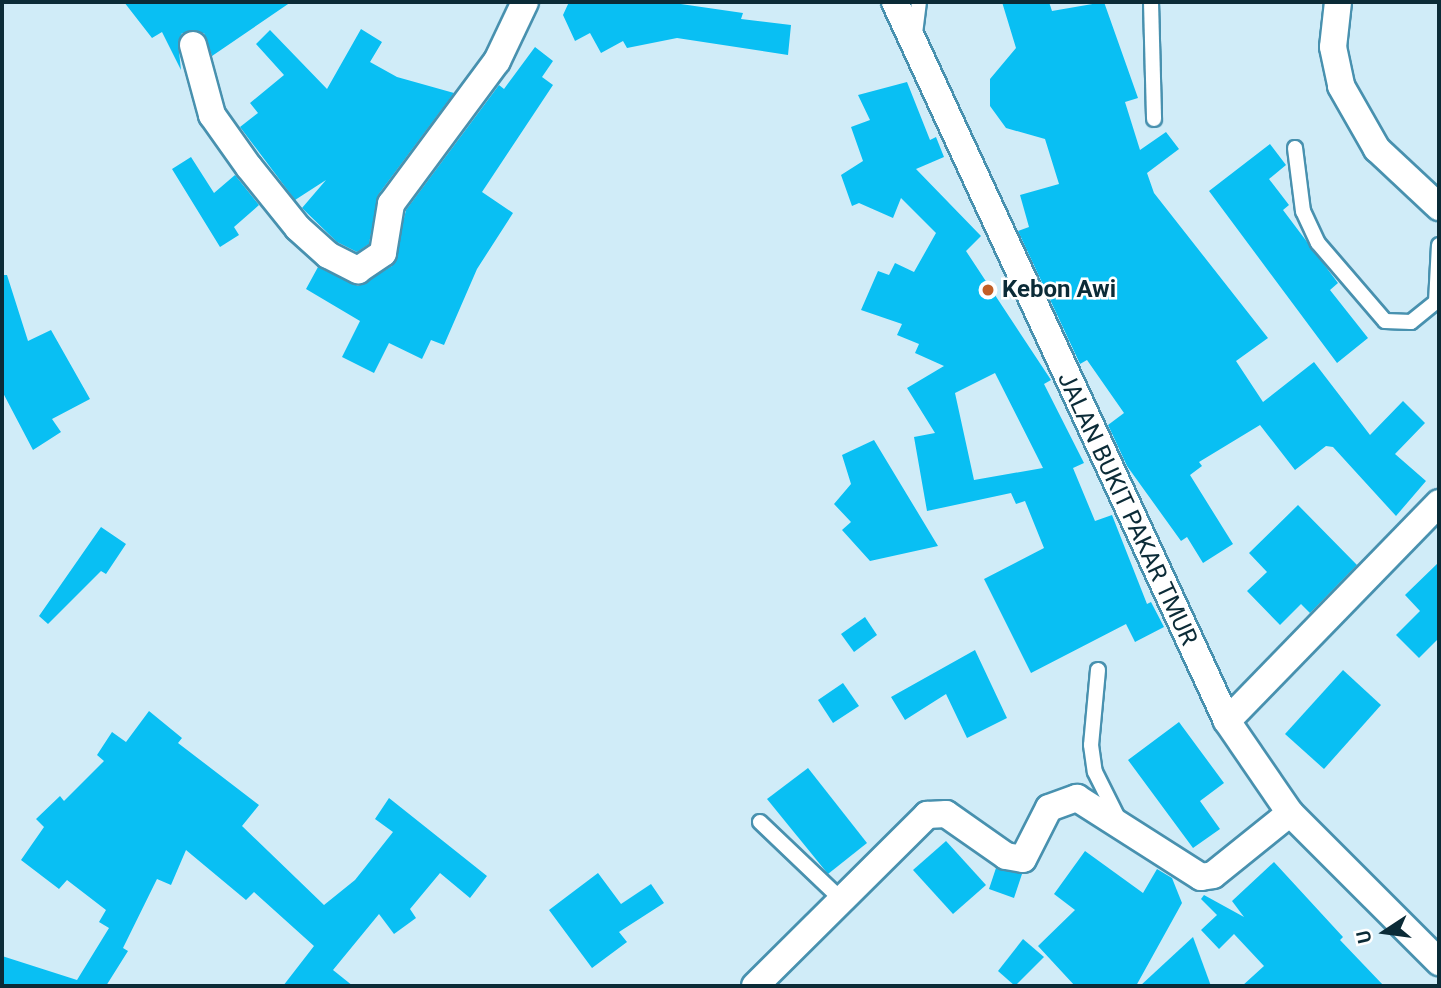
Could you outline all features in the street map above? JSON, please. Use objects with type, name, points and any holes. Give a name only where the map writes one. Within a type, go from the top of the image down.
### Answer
[{"type":"street","points":[[193,45],[212,115],[249,167],[298,228],[328,256],[358,271],[383,253],[391,204],[497,61],[525,2]]},
{"type":"street","name":"JALAN BUKIT PAKAR TMUR","points":[[895,2],[1227,721],[1290,813],[1439,962]]},
{"type":"street","points":[[1338,2],[1334,47],[1341,86],[1377,149],[1439,207]]},
{"type":"street","points":[[1227,721],[1439,503]]},
{"type":"street","points":[[755,986],[927,815],[946,814],[1013,860],[1030,855],[1049,808],[1069,798],[1096,807],[1200,877],[1213,875],[1290,813]]},
{"type":"lane","points":[[914,43],[919,2]]},
{"type":"lane","points":[[1151,2],[1154,119]]},
{"type":"lane","points":[[1295,148],[1303,211],[1318,243],[1385,321],[1411,322],[1436,302],[1439,245]]},
{"type":"lane","points":[[1098,670],[1091,745],[1095,772],[1122,825]]},
{"type":"lane","points":[[760,822],[843,901]]},
{"type":"building","points":[[124,2],[291,2],[212,56],[204,33],[182,33],[178,42],[181,70],[162,32],[152,38]]},
{"type":"building","points":[[569,2],[667,2],[743,13],[741,19],[791,25],[788,55],[677,38],[627,48],[623,41],[601,53],[590,33],[575,41],[563,15]]},
{"type":"building","points":[[1002,2],[1049,2],[1052,11],[1104,2],[1138,98],[1125,102],[1140,150],[1166,132],[1179,149],[1147,173],[1154,193],[1268,338],[1236,361],[1263,402],[1314,362],[1370,435],[1403,401],[1425,423],[1395,454],[1426,481],[1396,516],[1333,447],[1326,446],[1295,470],[1260,425],[1199,462],[1202,466],[1190,475],[1233,544],[1203,563],[1187,537],[1181,541],[1127,466],[1108,425],[1124,413],[1087,360],[1080,364],[1018,231],[1029,227],[1020,195],[1059,184],[1045,139],[1006,128],[990,106],[990,79],[1016,48]]},
{"type":"building","points":[[361,29],[382,42],[370,62],[397,77],[454,93],[378,195],[369,244],[357,252],[337,242],[302,208],[326,180],[295,200],[240,127],[258,113],[250,103],[284,75],[256,44],[270,30],[327,89]]},
{"type":"building","points":[[535,47],[553,61],[542,77],[553,85],[482,192],[513,213],[477,269],[444,345],[431,340],[422,359],[389,343],[374,373],[342,357],[360,321],[306,289],[318,267],[358,286],[392,266],[406,210],[499,85],[504,89]]},
{"type":"building","points":[[907,82],[930,140],[936,137],[944,157],[916,169],[981,236],[966,251],[1051,380],[1044,384],[1084,463],[1073,468],[1095,521],[1112,515],[1147,604],[1151,602],[1164,627],[1135,642],[1126,624],[1031,673],[984,579],[1044,548],[1025,501],[1016,504],[1011,493],[927,511],[914,437],[935,433],[907,388],[944,366],[915,353],[919,344],[897,335],[902,324],[861,310],[878,271],[889,275],[895,263],[914,272],[936,233],[901,198],[893,218],[859,203],[852,206],[841,175],[863,161],[851,127],[870,120],[858,95]],"holes":[[[995,373],[1043,468],[974,480],[955,393]]]},
{"type":"building","points":[[1270,144],[1286,165],[1269,179],[1289,205],[1283,210],[1338,283],[1330,290],[1368,338],[1337,363],[1209,191]]},
{"type":"building","points":[[191,157],[214,193],[235,175],[259,205],[234,227],[239,235],[220,247],[172,169]]},
{"type":"building","points":[[2,275],[7,275],[28,341],[51,330],[90,399],[52,419],[61,432],[33,450],[2,391]]},
{"type":"building","points":[[874,440],[938,546],[870,561],[842,530],[851,522],[834,504],[851,484],[842,455]]},
{"type":"building","points":[[1298,505],[1357,565],[1310,613],[1301,604],[1280,625],[1247,591],[1267,572],[1249,553]]},
{"type":"building","points":[[101,527],[126,544],[106,574],[101,571],[48,624],[39,616]]},
{"type":"building","points":[[1439,562],[1439,638],[1419,658],[1396,635],[1420,611],[1405,595]]},
{"type":"building","points":[[865,617],[877,635],[854,652],[841,634]]},
{"type":"building","points":[[975,650],[1007,718],[967,738],[946,694],[905,720],[891,697]]},
{"type":"building","points":[[1343,670],[1381,705],[1324,769],[1285,734]]},
{"type":"building","points":[[843,683],[859,706],[833,723],[818,700]]},
{"type":"building","points":[[149,711],[182,738],[178,743],[259,805],[242,826],[324,905],[355,880],[393,832],[375,819],[389,798],[487,876],[470,898],[440,873],[410,909],[416,918],[394,934],[379,914],[333,970],[353,986],[283,986],[314,946],[254,892],[246,900],[186,850],[171,885],[157,879],[123,948],[128,951],[106,986],[2,986],[2,956],[77,980],[109,928],[99,922],[106,910],[67,880],[59,889],[21,860],[44,827],[36,819],[60,796],[64,801],[104,761],[97,755],[112,732],[126,742]]},
{"type":"building","points":[[1179,722],[1224,783],[1200,801],[1220,829],[1193,848],[1128,760]]},
{"type":"building","points":[[808,768],[867,843],[828,874],[767,799]]},
{"type":"building","points":[[946,841],[986,885],[953,914],[913,870]]},
{"type":"building","points":[[1085,851],[1143,893],[1157,869],[1172,878],[1182,903],[1136,986],[1075,986],[1038,946],[1075,910],[1054,894]]},
{"type":"building","points":[[1274,862],[1343,937],[1340,940],[1384,986],[1242,986],[1264,966],[1234,934],[1219,949],[1201,930],[1217,915],[1201,899],[1204,895],[1244,917],[1232,901]]},
{"type":"building","points":[[996,868],[1022,874],[1014,898],[989,889]]},
{"type":"building","points":[[598,873],[621,904],[651,884],[664,903],[619,932],[627,942],[592,968],[549,910]]},
{"type":"building","points":[[1193,937],[1211,986],[1140,986]]},
{"type":"building","points":[[1023,939],[1044,957],[1015,986],[998,971]]},
{"type":"place","name":"Kebon Awi","points":[[988,290]]}]
